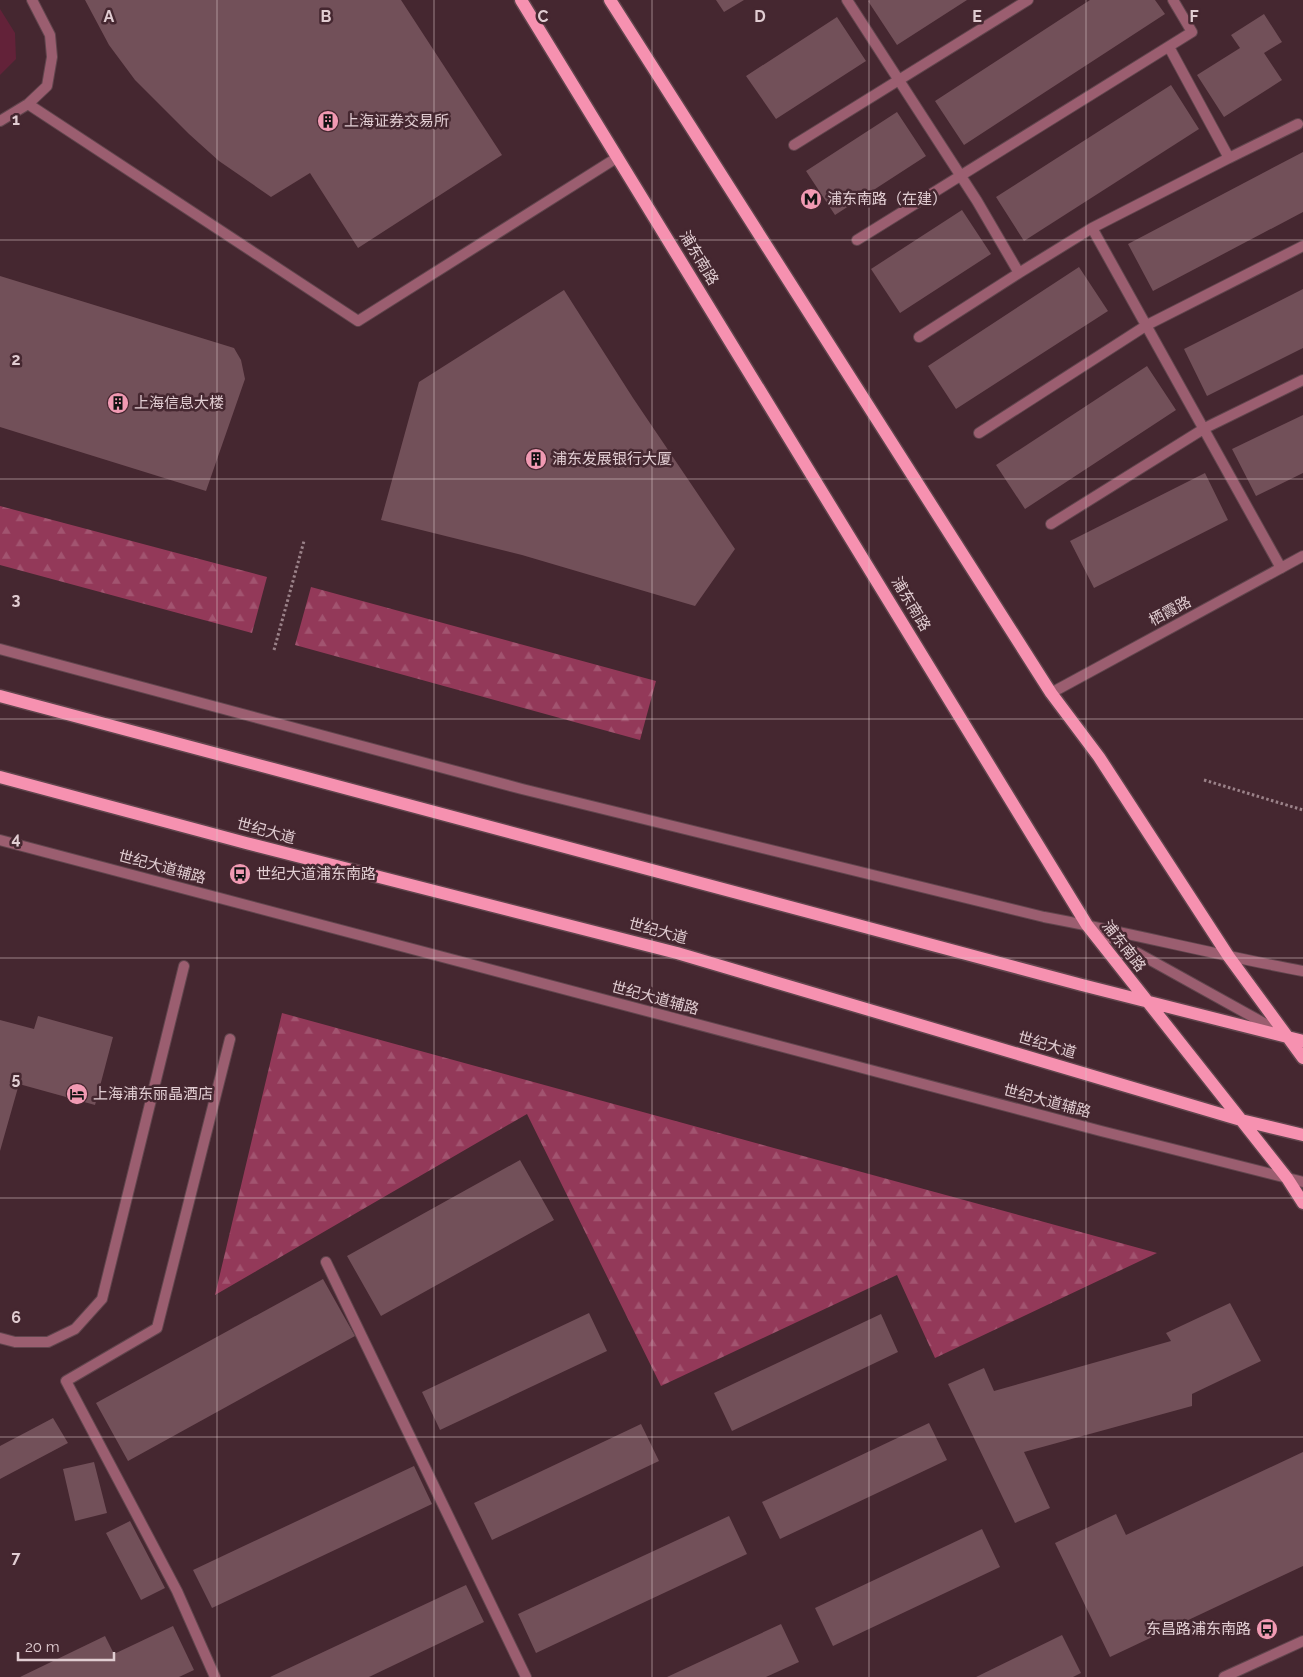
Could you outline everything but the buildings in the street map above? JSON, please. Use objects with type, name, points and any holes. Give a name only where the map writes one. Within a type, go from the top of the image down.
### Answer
[{"type":"main road","name":"浦东南路","points":[[521,0],[1088,925],[1287,1178],[1303,1203]]},
{"type":"main road","points":[[610,0],[1050,693],[1099,757],[1229,958],[1303,1058]]},
{"type":"main road","points":[[0,696],[1147,1002],[1303,1041]]},
{"type":"main road","name":"世纪大道","points":[[0,777],[256,846],[677,953],[1241,1120],[1303,1135]]},
{"type":"street","points":[[0,121],[28,104],[48,86],[52,57],[50,34],[32,0]]},
{"type":"street","points":[[847,0],[961,176],[1019,273]]},
{"type":"street","points":[[794,145],[1028,0]]},
{"type":"street","points":[[857,240],[1192,32],[1173,0]]},
{"type":"street","points":[[1169,46],[1229,158]]},
{"type":"street","points":[[28,104],[358,320],[618,157]]},
{"type":"street","points":[[919,337],[1092,228],[1298,124]]},
{"type":"street","points":[[1092,228],[1281,568]]},
{"type":"street","points":[[979,433],[1147,325],[1303,246]]},
{"type":"street","points":[[1051,524],[1204,428],[1303,380]]},
{"type":"street","name":"栖霞路","points":[[1050,693],[1303,556]]},
{"type":"street","points":[[0,649],[522,789],[1044,917],[1088,925],[1229,958],[1303,971]]},
{"type":"street","name":"世纪大道辅路","points":[[0,840],[1110,1133],[1303,1182]]},
{"type":"street","points":[[1088,925],[1287,1036]]},
{"type":"street","points":[[0,1338],[15,1342],[48,1342],[75,1329],[102,1299],[184,966]]},
{"type":"street","points":[[215,1677],[176,1591],[66,1381],[157,1328],[230,1039]]},
{"type":"street","points":[[326,1262],[526,1677]]},
{"type":"street","points":[[1224,1677],[1303,1641]]},
{"type":"path","points":[[274,650],[304,540]]},
{"type":"path","points":[[1204,780],[1303,810]]},
{"type":"shaded area","points":[[0,9],[15,33],[16,59],[0,75]]},
{"type":"green space","points":[[0,506],[267,577],[252,633],[0,565]]},
{"type":"green space","points":[[311,587],[656,681],[640,740],[295,645]]},
{"type":"green space","points":[[282,1013],[1157,1253],[935,1358],[897,1275],[661,1386],[527,1114],[215,1295]]},
{"type":"place","name":"上海证券交易所","points":[[328,121]]},
{"type":"place","name":"浦东南路（在建）","points":[[811,199]]},
{"type":"place","name":"上海信息大楼","points":[[118,403]]},
{"type":"place","name":"浦东发展银行大厦","points":[[536,459]]},
{"type":"place","name":"世纪大道浦东南路","points":[[240,874]]},
{"type":"place","name":"上海浦东丽晶酒店","points":[[77,1094]]},
{"type":"place","name":"东昌路浦东南路","points":[[1267,1629]]}]
